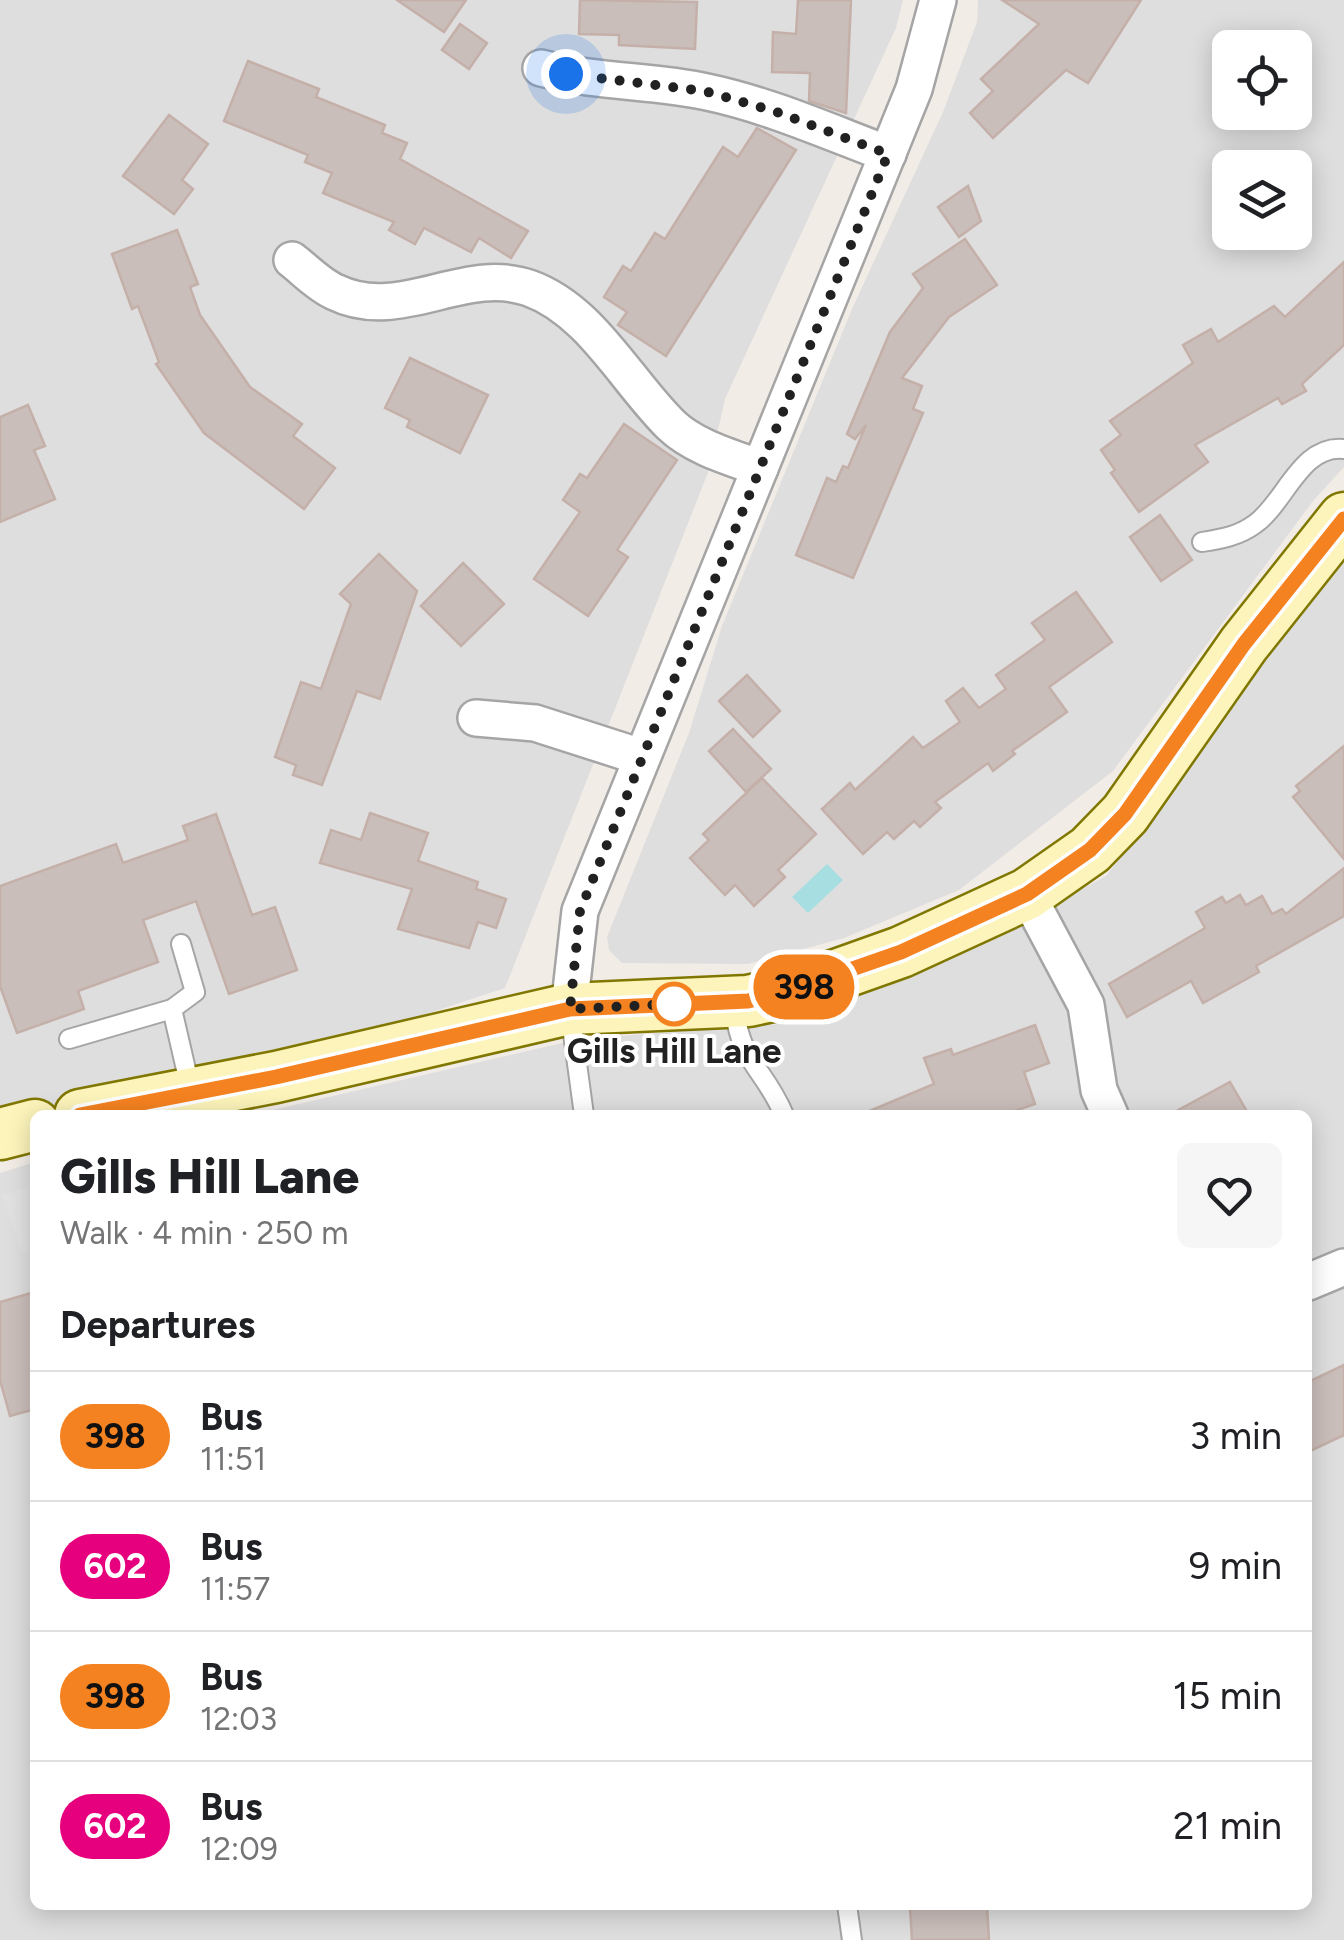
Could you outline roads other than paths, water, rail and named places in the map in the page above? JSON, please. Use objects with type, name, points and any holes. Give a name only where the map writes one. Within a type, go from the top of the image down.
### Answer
[{"type":"main road","points":[[105,1110],[570,1009],[734,1002],[825,981],[1027,894],[1090,850],[1125,814],[1244,644],[1344,518]]},
{"type":"main road","points":[[0,1134],[30,1126]]},
{"type":"street","points":[[570,1009],[580,911],[888,154],[932,34],[938,0]]},
{"type":"street","points":[[540,68],[590,80],[704,91],[774,111],[888,154]]},
{"type":"street","points":[[292,260],[334,292],[365,301],[394,304],[494,282],[530,288],[564,308],[590,331],[674,428],[710,449],[760,468]]},
{"type":"street","points":[[476,718],[535,723],[641,757]]},
{"type":"street","points":[[1027,894],[1086,1006],[1099,1090],[1108,1110]]},
{"type":"street","points":[[1312,1280],[1344,1267]]},
{"type":"lane","points":[[1202,542],[1231,537],[1256,524],[1275,506],[1305,464],[1322,452],[1344,449]]},
{"type":"lane","points":[[69,1038],[172,1009],[195,992],[181,944]]},
{"type":"lane","points":[[734,1002],[745,1057],[774,1092],[782,1110]]},
{"type":"lane","points":[[172,1009],[192,1093]]},
{"type":"lane","points":[[570,1009],[571,1047],[583,1110]]},
{"type":"lane","points":[[848,1910],[852,1940]]},
{"type":"water","points":[[827,864],[843,880],[808,913],[792,897]]},
{"type":"place","name":"Gills Hill Lane","points":[[674,1004]]}]
